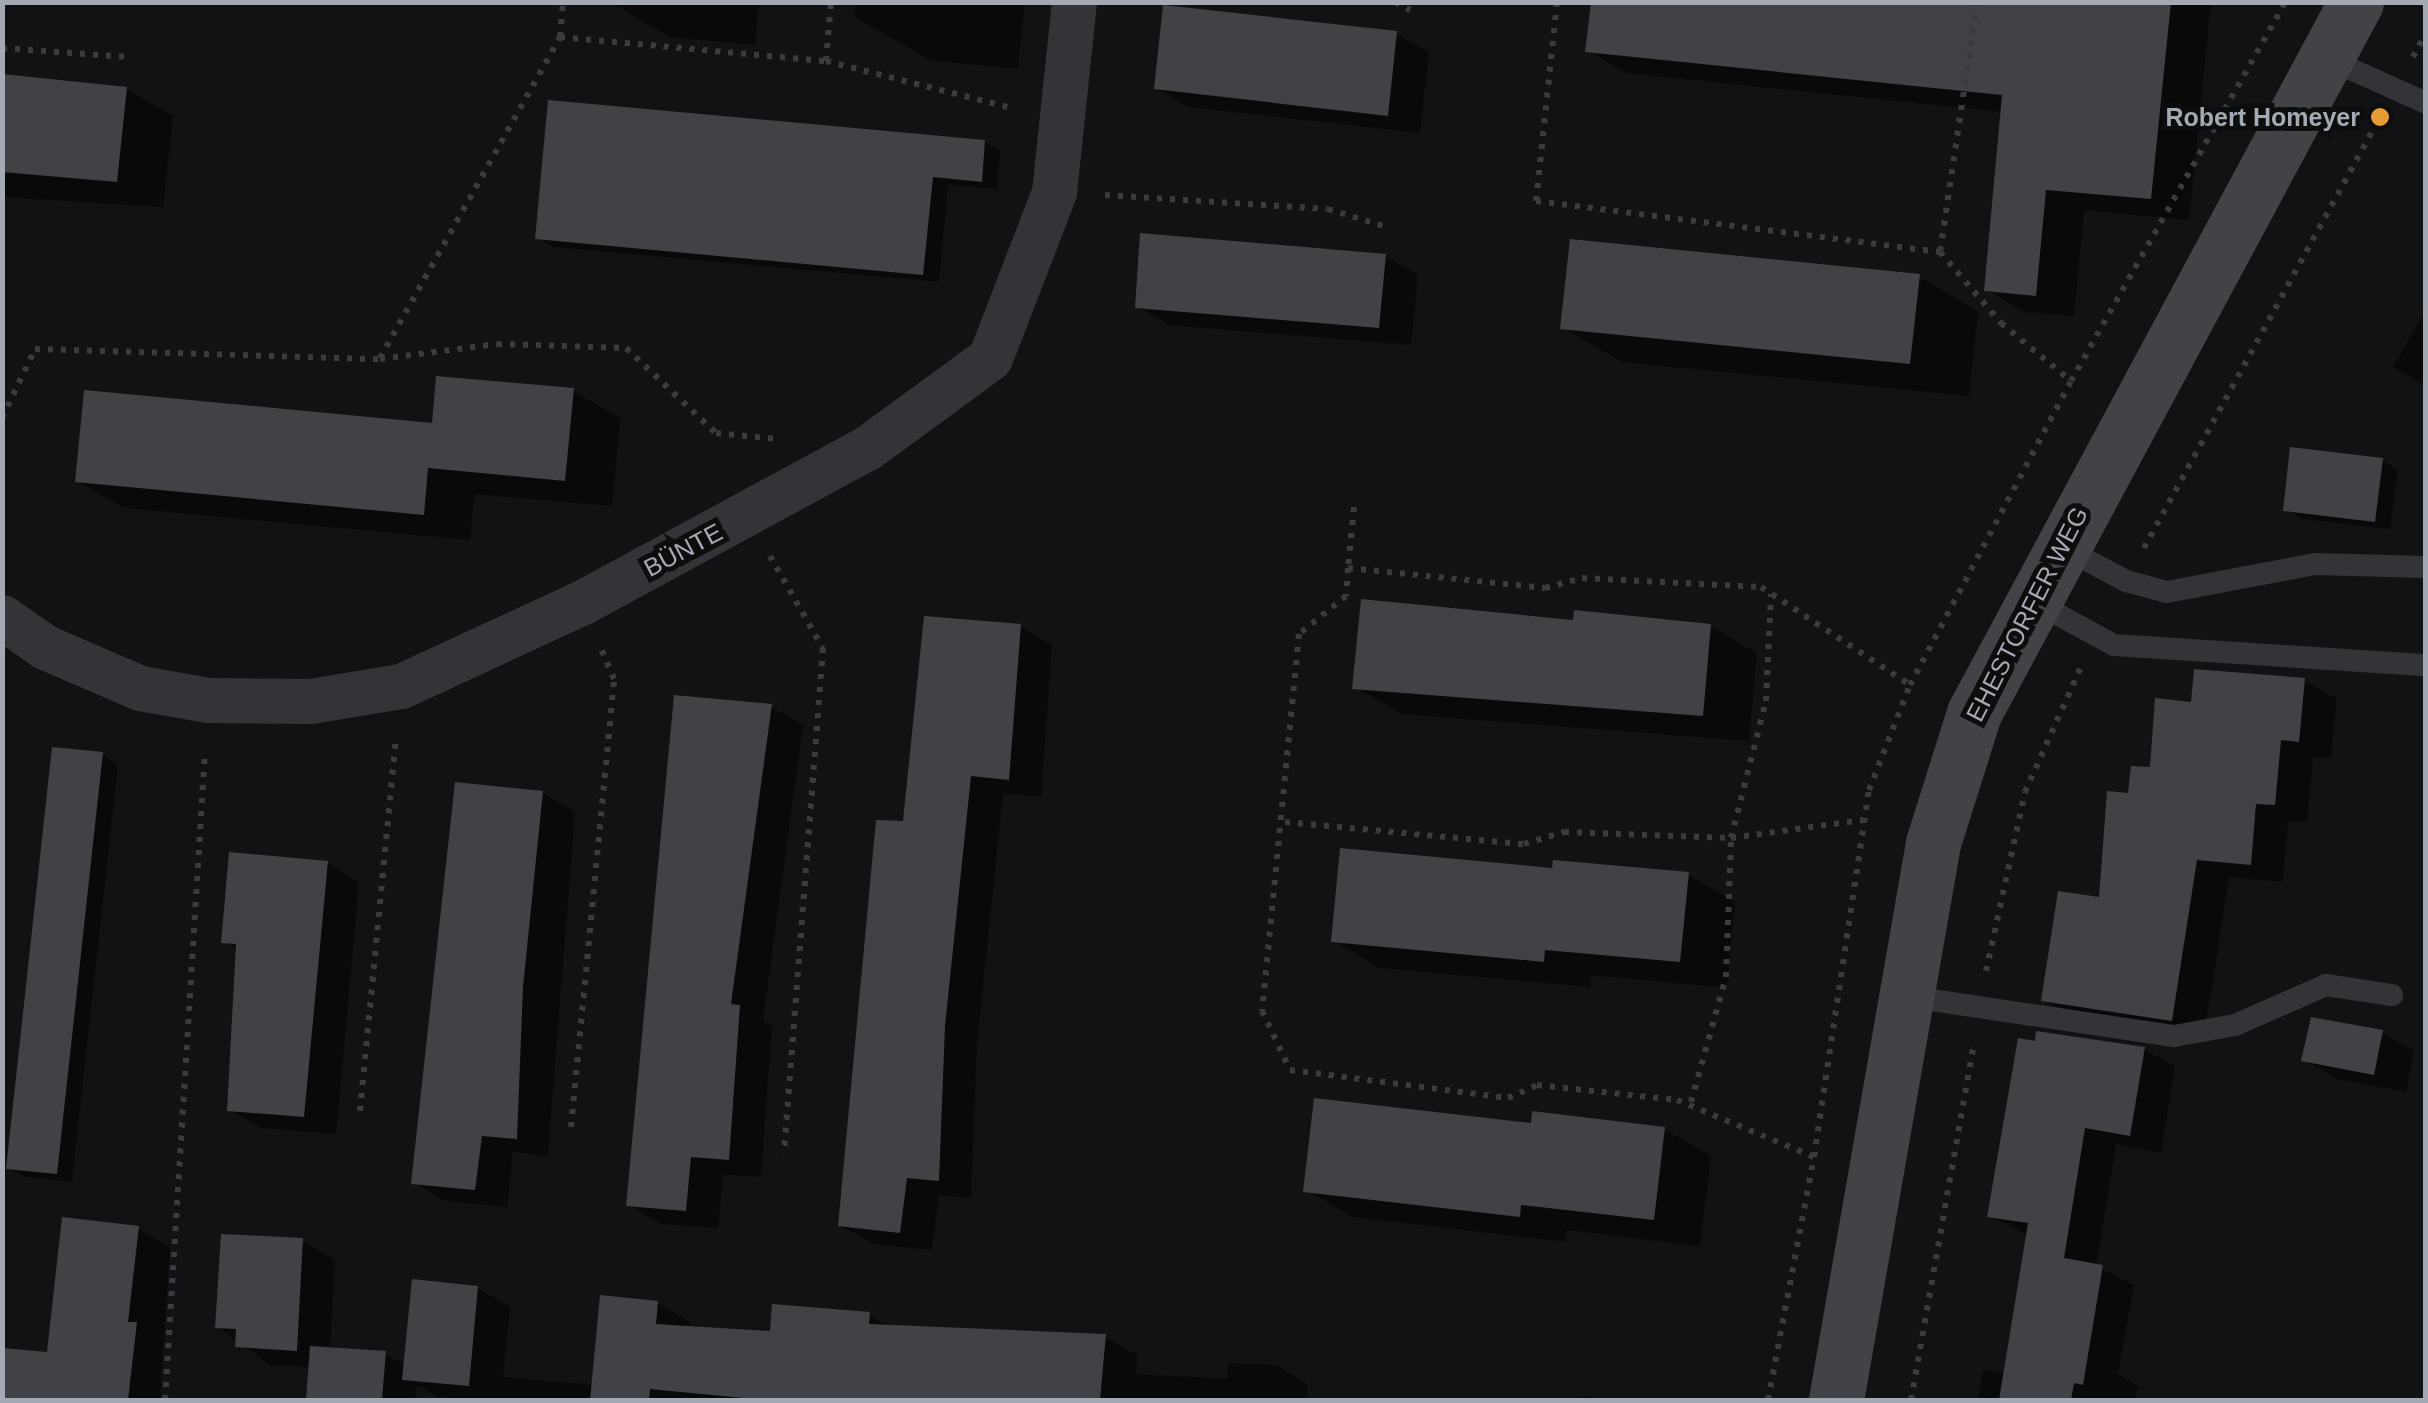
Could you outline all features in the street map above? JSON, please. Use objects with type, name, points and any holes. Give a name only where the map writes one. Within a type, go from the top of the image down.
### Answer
[{"type":"main road","name":"EHESTORFER WEG","points":[[1836,1400],[1905,996],[1952,776],[1974,713],[2060,546],[2356,2]]},
{"type":"street","name":"BÜNTE","points":[[2,617],[45,648],[140,688],[208,700],[310,701],[401,686],[582,604],[867,448],[990,358],[1054,192],[1074,2]]},
{"type":"lane","points":[[2326,58],[2426,104]]},
{"type":"lane","points":[[2060,546],[2126,581],[2167,592],[2315,564],[2426,567]]},
{"type":"lane","points":[[2031,600],[2114,645],[2426,665]]},
{"type":"lane","points":[[1905,996],[2174,1036],[2234,1025],[2326,985],[2392,994]]},
{"type":"path","points":[[380,359],[560,37],[563,2]]},
{"type":"path","points":[[826,61],[832,2]]},
{"type":"path","points":[[1395,2],[1410,10]]},
{"type":"path","points":[[1557,2],[1536,201],[1940,252],[2001,323],[2071,381]]},
{"type":"path","points":[[1940,252],[1978,2]]},
{"type":"path","points":[[2126,581],[2426,33]]},
{"type":"path","points":[[560,37],[826,61],[1064,122]]},
{"type":"path","points":[[2,48],[127,57]]},
{"type":"path","points":[[1054,192],[1328,210],[1390,228]]},
{"type":"path","points":[[2,418],[35,349],[380,359],[497,344],[626,348],[716,433],[867,448]]},
{"type":"path","points":[[1354,507],[1346,596],[1299,634],[1285,822],[1262,1011],[1290,1070],[1508,1098],[1537,1085],[1691,1102],[1814,1157]]},
{"type":"path","points":[[746,516],[824,648],[784,1152]]},
{"type":"path","points":[[1348,568],[1545,588],[1582,578],[1761,587],[1910,685]]},
{"type":"path","points":[[1691,1102],[1726,977],[1731,838],[1766,701],[1771,594]]},
{"type":"path","points":[[570,1126],[614,679],[582,604]]},
{"type":"path","points":[[1912,1400],[1979,1010],[2025,792],[2054,718],[2098,635]]},
{"type":"path","points":[[360,1111],[401,686]]},
{"type":"path","points":[[166,1400],[208,700]]},
{"type":"path","points":[[1285,822],[1524,844],[1564,832],[1731,838],[1862,820]]},
{"type":"building","points":[[1591,2],[2171,2],[2151,199],[2046,190],[2036,296],[1984,291],[2002,95],[1585,52]]},
{"type":"building","points":[[1163,5],[1397,31],[1388,116],[1154,89]]},
{"type":"building","points":[[2,74],[127,87],[117,182],[2,172]]},
{"type":"building","points":[[548,100],[985,140],[982,182],[933,177],[923,275],[535,239]]},
{"type":"building","points":[[1140,233],[1386,254],[1379,328],[1135,308]]},
{"type":"building","points":[[1570,239],[1920,274],[1910,364],[1560,329]]},
{"type":"building","points":[[436,376],[574,388],[565,481],[428,468],[424,515],[75,482],[84,390],[432,423]]},
{"type":"building","points":[[2290,447],[2383,458],[2375,522],[2283,511]]},
{"type":"building","points":[[1361,599],[1573,620],[1574,610],[1711,624],[1703,716],[1352,689]]},
{"type":"building","points":[[924,616],[1021,624],[1009,780],[971,776],[945,1026],[939,1181],[907,1178],[900,1233],[838,1226],[876,820],[903,821]]},
{"type":"building","points":[[2194,669],[2305,678],[2299,742],[2281,740],[2275,805],[2256,804],[2251,865],[2197,860],[2172,1021],[2041,1001],[2058,891],[2099,897],[2107,791],[2128,793],[2131,766],[2150,767],[2155,698],[2191,702]]},
{"type":"building","points":[[674,695],[772,704],[731,1004],[740,1005],[729,1160],[691,1157],[686,1211],[626,1206]]},
{"type":"building","points":[[52,747],[103,752],[57,1174],[6,1169]]},
{"type":"building","points":[[455,782],[543,791],[523,987],[517,1139],[482,1136],[475,1190],[411,1184]]},
{"type":"building","points":[[1340,848],[1552,868],[1553,860],[1689,872],[1680,962],[1545,950],[1544,962],[1331,942]]},
{"type":"building","points":[[229,852],[328,861],[304,1117],[227,1111],[236,944],[221,943]]},
{"type":"building","points":[[2311,1017],[2383,1030],[2374,1075],[2301,1061]]},
{"type":"building","points":[[2036,1031],[2145,1047],[2130,1136],[2085,1128],[2064,1258],[2103,1265],[2083,1385],[2074,1383],[2071,1400],[1999,1400],[2028,1223],[1987,1217],[2018,1038],[2035,1041]]},
{"type":"building","points":[[1314,1098],[1531,1123],[1532,1111],[1665,1127],[1654,1220],[1521,1205],[1520,1217],[1303,1192]]},
{"type":"building","points":[[62,1217],[139,1226],[128,1322],[137,1322],[128,1400],[2,1400],[2,1348],[47,1352]]},
{"type":"building","points":[[221,1234],[303,1238],[297,1351],[235,1347],[236,1329],[215,1328]]},
{"type":"building","points":[[412,1279],[478,1286],[469,1386],[402,1380]]},
{"type":"building","points":[[600,1295],[658,1301],[656,1324],[770,1331],[772,1304],[870,1312],[869,1324],[1106,1334],[1100,1400],[764,1400],[650,1389],[649,1400],[590,1400]]},
{"type":"building","points":[[310,1346],[386,1351],[382,1400],[306,1400]]},
{"type":"place","name":"Robert Homeyer","points":[[2380,117]]}]
